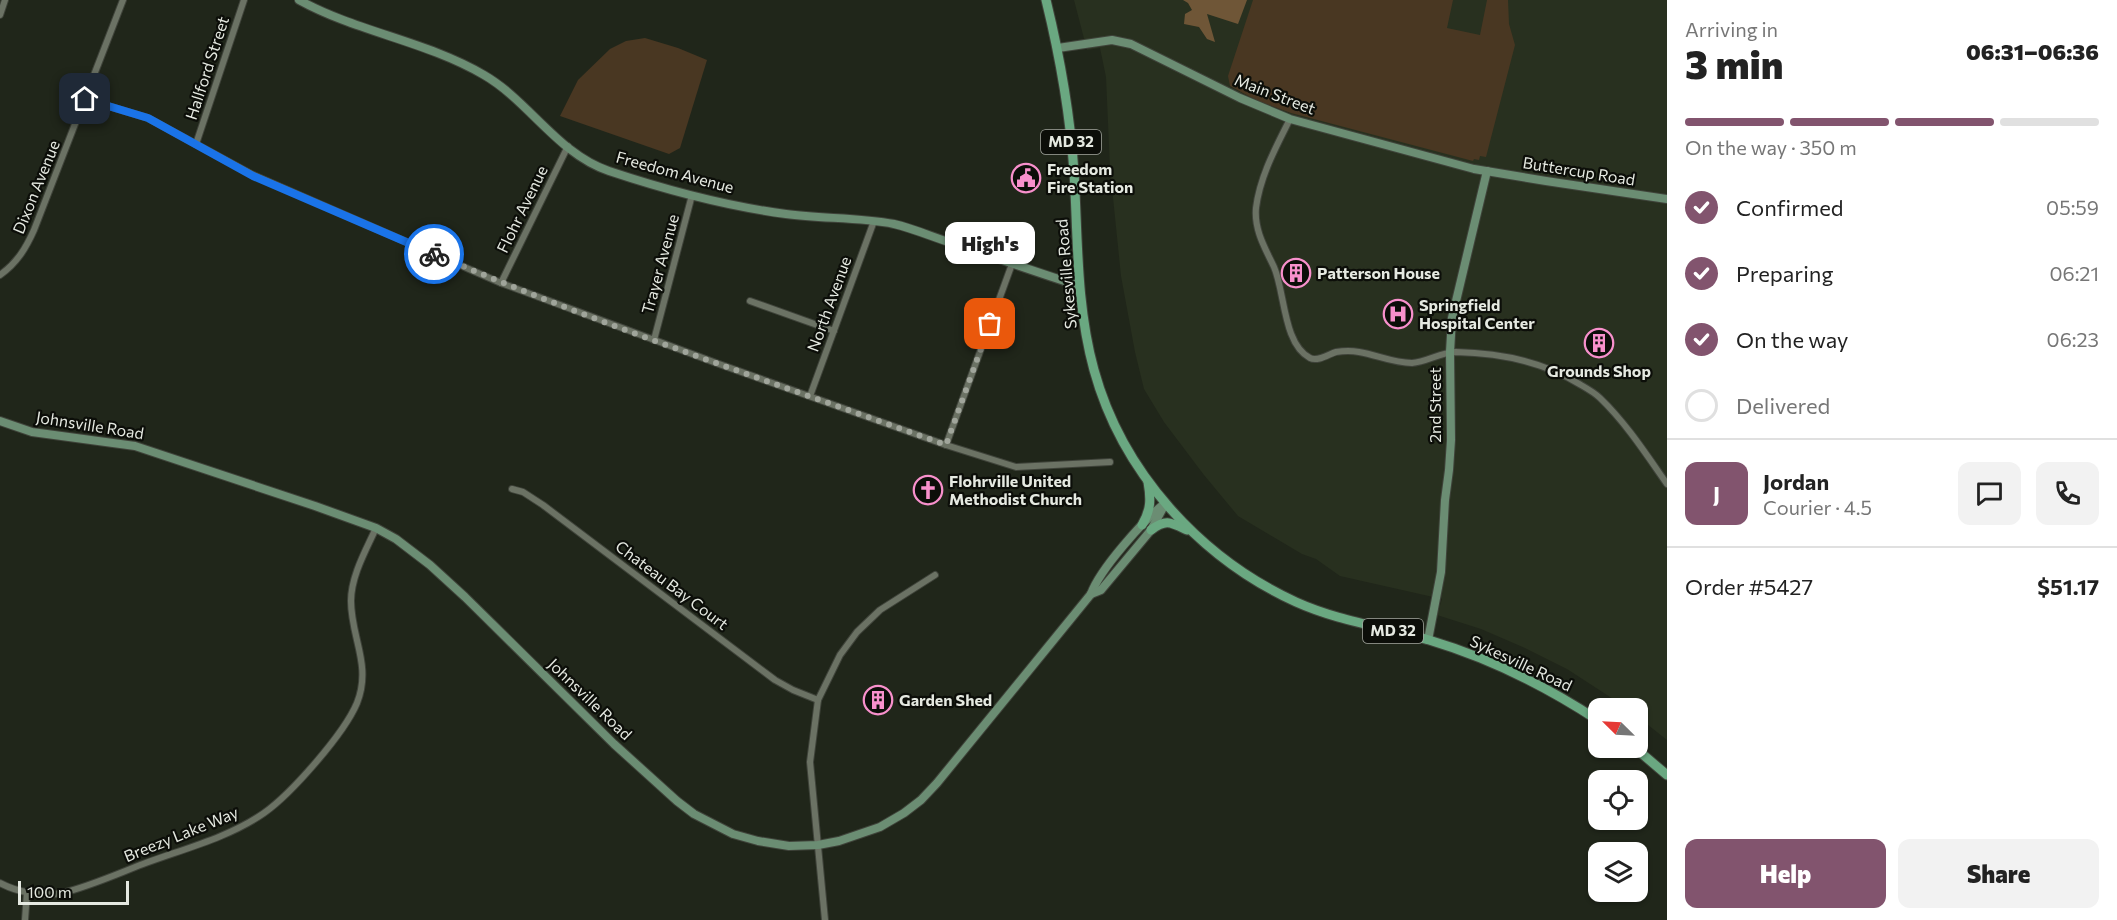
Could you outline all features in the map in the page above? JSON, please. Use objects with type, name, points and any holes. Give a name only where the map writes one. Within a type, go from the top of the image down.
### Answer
[{"type":"main road","name":"Sykesville Road","points":[[1046,0],[1058,48],[1071,135],[1080,286],[1083,315],[1094,370],[1115,425],[1147,480],[1193,532],[1220,556],[1266,587],[1298,602],[1356,622],[1428,640],[1492,662],[1560,696],[1588,714]]},
{"type":"main road","points":[[1142,525],[1150,508],[1151,499],[1147,480]]},
{"type":"main road","points":[[1151,531],[1167,522],[1193,532]]},
{"type":"main road","points":[[1647,758],[1667,775]]},
{"type":"street","points":[[0,15],[5,0]]},
{"type":"street","name":"Dixon Avenue","points":[[0,275],[12,267],[29,242],[123,0]]},
{"type":"street","name":"Hallford Street","points":[[196,144],[244,0]]},
{"type":"street","name":"Freedom Avenue","points":[[299,0],[333,16],[445,57],[485,75],[513,96],[568,146],[590,162],[607,170],[692,195],[786,214],[896,225],[1080,286]]},
{"type":"street","name":"Main Street","points":[[1058,48],[1112,40],[1131,44],[1240,98],[1290,119],[1487,171]]},
{"type":"street","points":[[85,99],[148,118],[253,176],[501,283],[946,445],[1016,467],[1110,462]]},
{"type":"street","points":[[1290,119],[1262,181],[1258,195],[1256,223],[1274,268],[1296,344],[1310,358],[1315,359],[1337,352],[1358,352],[1386,360],[1414,363],[1450,352],[1512,357],[1545,366],[1572,379],[1598,396],[1621,421],[1667,484]]},
{"type":"street","name":"Flohr Avenue","points":[[501,283],[568,146]]},
{"type":"street","name":"Buttercup Road","points":[[1487,171],[1667,199]]},
{"type":"street","name":"2nd Street","points":[[1428,640],[1441,572],[1449,470],[1452,318],[1487,171]]},
{"type":"street","name":"Trayer Avenue","points":[[654,340],[692,195]]},
{"type":"street","name":"North Avenue","points":[[810,396],[874,221]]},
{"type":"street","points":[[946,445],[1012,264]]},
{"type":"street","points":[[750,301],[834,331]]},
{"type":"street","name":"Johnsville Road","points":[[0,421],[32,432],[135,446],[376,528],[409,547],[430,565],[614,744],[694,814],[733,834],[789,846],[818,845],[839,841],[880,827],[921,800],[984,727],[1142,525],[1165,503]]},
{"type":"street","name":"Chateau Bay Court","points":[[512,489],[523,492],[543,505],[775,680],[818,700]]},
{"type":"street","name":"Johnsville Road","points":[[1090,594],[1101,590],[1151,531],[1165,503]]},
{"type":"street","name":"Breezy Lake Way","points":[[0,883],[39,894],[61,893],[211,839],[244,825],[280,801],[301,779],[350,717],[359,696],[363,662],[353,626],[351,599],[357,572],[376,528]]},
{"type":"street","points":[[825,920],[810,762],[818,700],[840,655],[857,632],[880,610],[935,576]]},
{"type":"street","points":[[25,920],[27,892]]},
{"type":"shaded area","name":"Springfield Hospital Center","points":[[1074,0],[1667,0],[1667,740],[1648,725],[1648,698],[1612,698],[1567,669],[1525,648],[1481,629],[1437,615],[1442,599],[1340,576],[1316,559],[1302,554],[1238,516],[1164,422],[1144,389],[1121,276],[1110,168],[1106,77],[1100,48],[1087,50]]},
{"type":"shaded area","points":[[1183,0],[1247,0],[1238,24],[1207,14],[1215,42],[1207,39],[1199,27],[1184,24],[1185,14],[1192,10]]},
{"type":"shaded area","points":[[1253,0],[1453,0],[1447,28],[1480,35],[1487,0],[1508,0],[1509,24],[1515,45],[1486,157],[1480,156],[1479,160],[1474,159],[1473,161],[1291,113],[1258,101],[1230,86],[1228,76]]},
{"type":"shaded area","points":[[645,38],[707,60],[680,148],[669,154],[560,116],[578,80],[610,49],[626,41]]},
{"type":"way so far","points":[[434,254],[501,283],[946,445],[990,324]]},
{"type":"place","name":"Freedom Fire Station","points":[[1026,178]]},
{"type":"place","name":"Patterson House","points":[[1296,273]]},
{"type":"place","name":"Springfield Hospital Center","points":[[1398,314]]},
{"type":"place","name":"High's","points":[[990,324]]},
{"type":"place","name":"Grounds Shop","points":[[1599,343]]},
{"type":"place","name":"Flohrville United Methodist Church","points":[[928,490]]},
{"type":"place","name":"Garden Shed","points":[[878,700]]},
{"type":"route","points":[[85,99],[148,118],[253,176],[434,254]]}]
